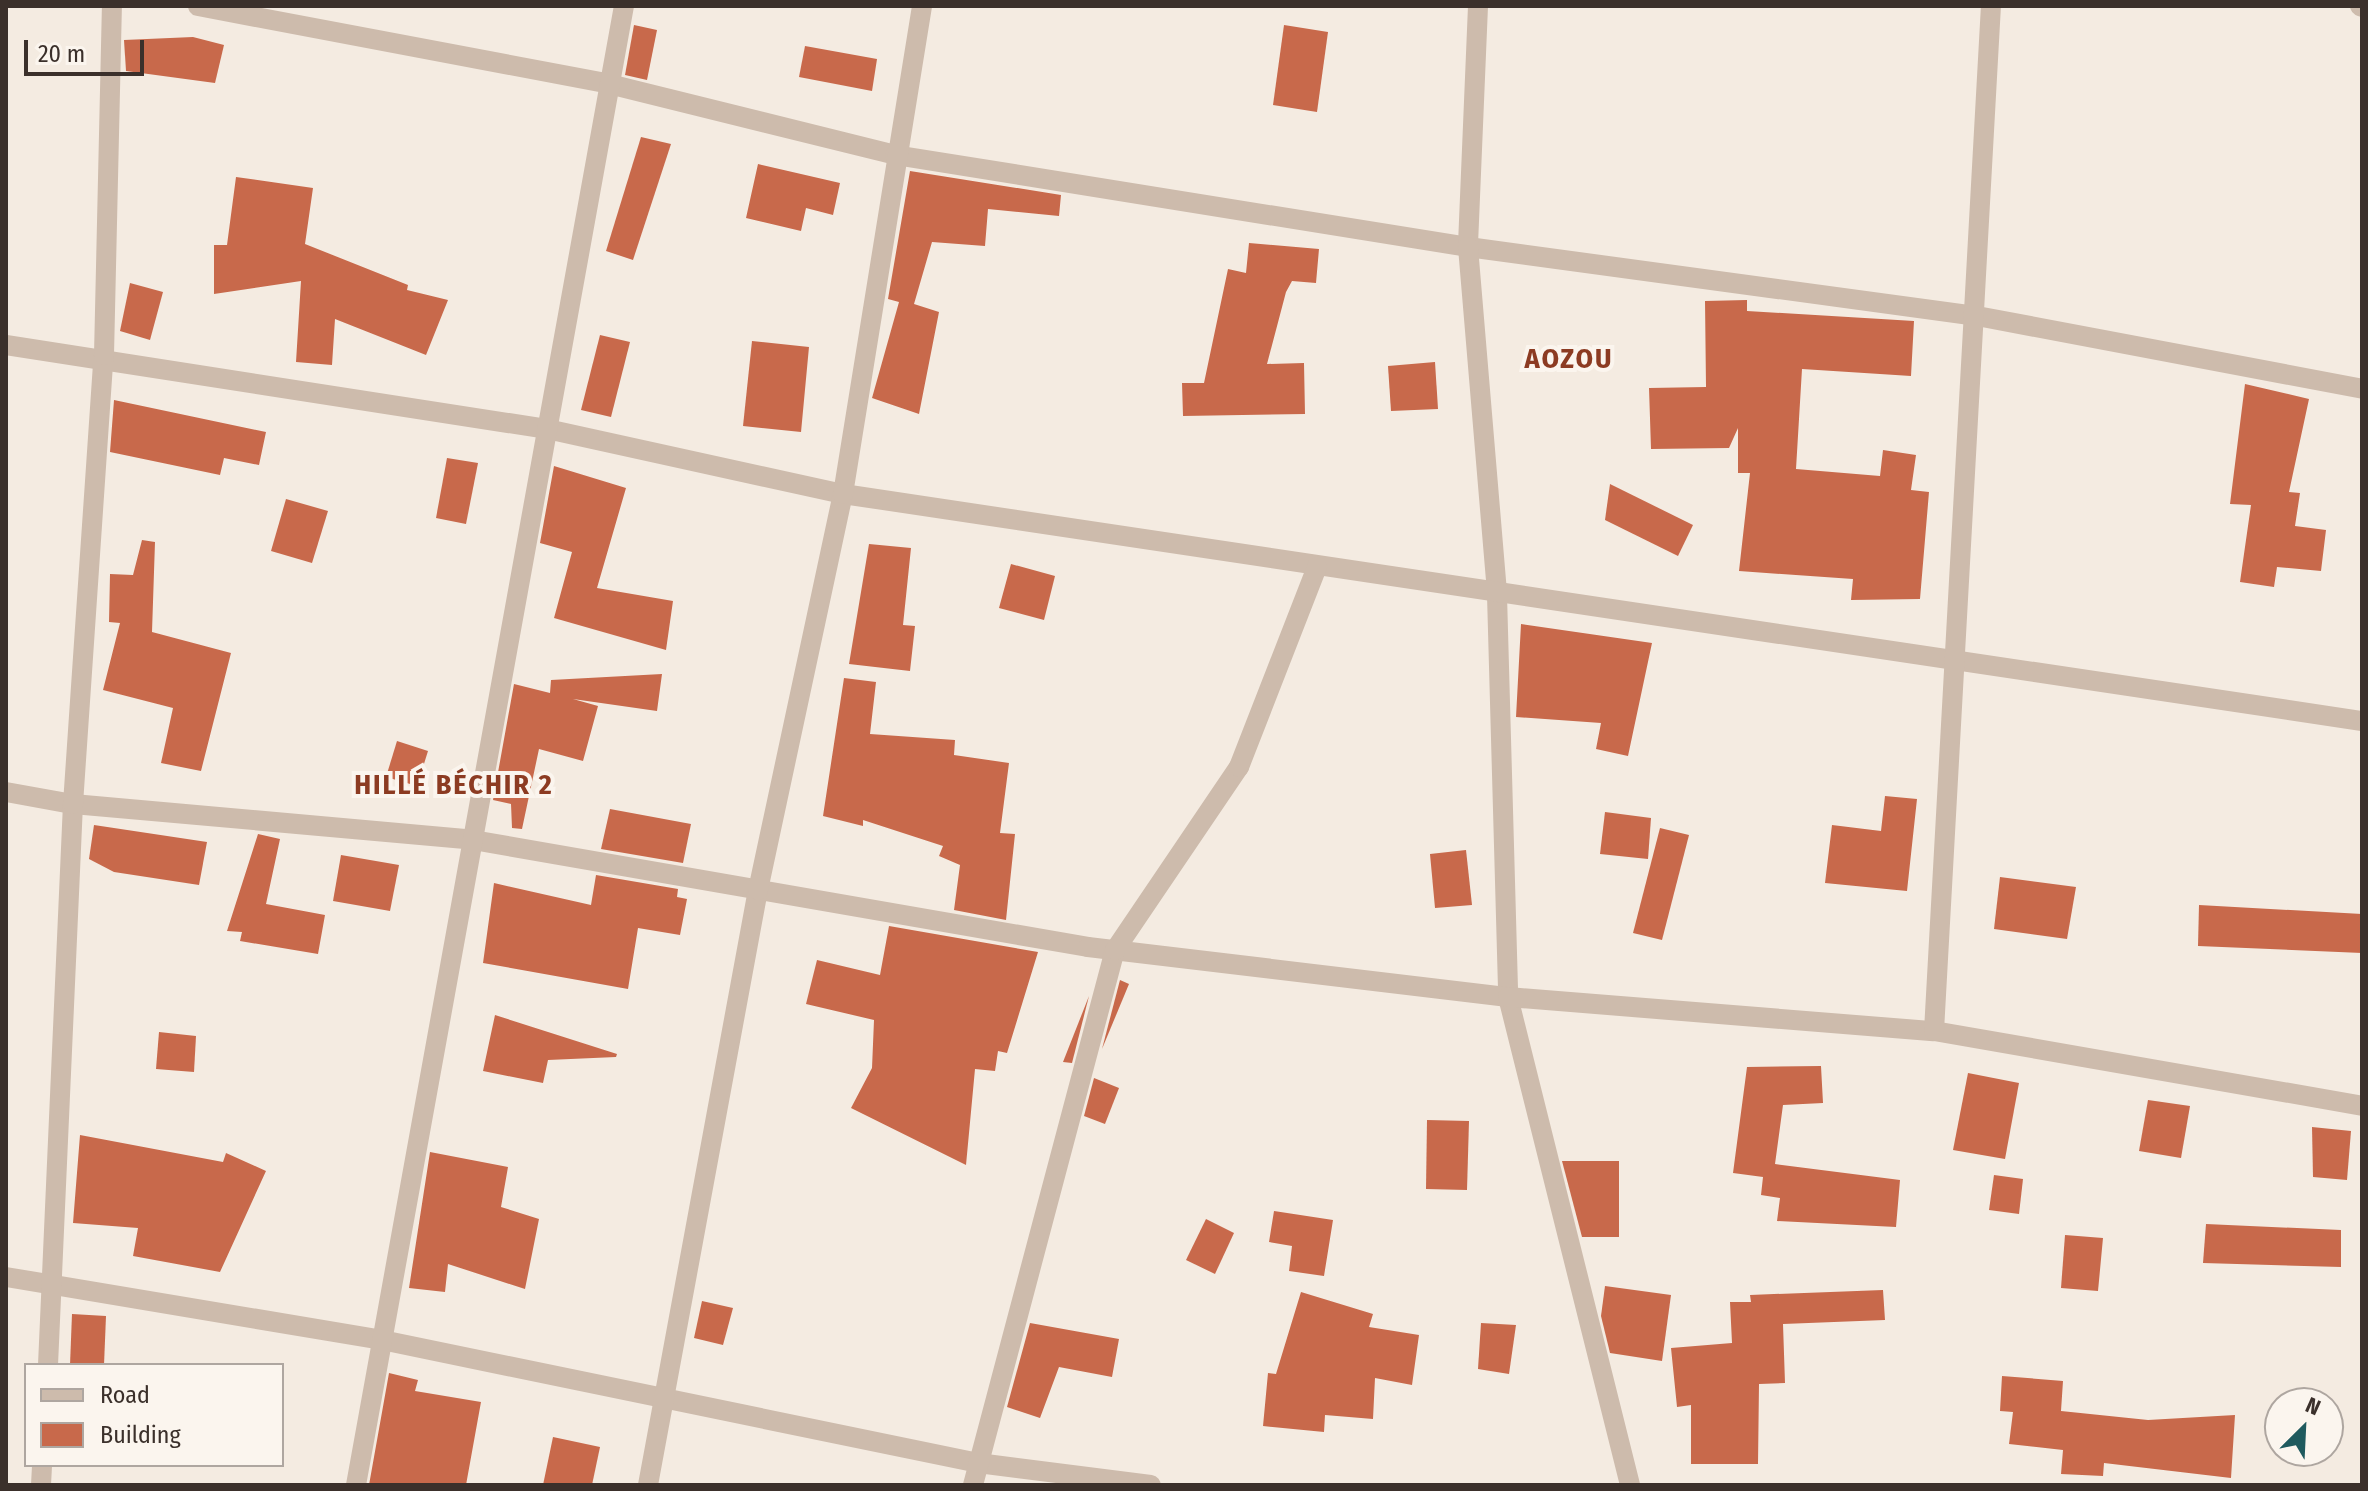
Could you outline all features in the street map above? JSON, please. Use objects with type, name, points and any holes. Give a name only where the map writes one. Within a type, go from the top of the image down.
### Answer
[{"type":"street","points":[[48,1363],[73,804],[104,355],[112,6]]},
{"type":"street","points":[[198,6],[609,84],[895,155],[1468,247],[1977,316],[2362,389]]},
{"type":"street","points":[[356,1485],[624,6]]},
{"type":"street","points":[[648,1485],[758,890],[843,494],[895,155],[922,6]]},
{"type":"street","points":[[1478,6],[1468,247],[1497,595],[1508,997],[1630,1485]]},
{"type":"street","points":[[1934,1031],[1953,661],[1977,316],[1991,6]]},
{"type":"street","points":[[6,345],[104,355],[547,429],[843,494],[1497,595],[2362,721]]},
{"type":"street","points":[[973,1485],[1115,950],[1239,767],[1317,567]]},
{"type":"street","points":[[6,792],[73,804],[473,840],[1115,950],[1508,997],[1934,1031],[2362,1106]]},
{"type":"street","points":[[6,1277],[382,1340],[978,1463],[1151,1485]]},
{"type":"building","points":[[634,25],[657,30],[647,80],[625,75]]},
{"type":"building","points":[[1284,25],[1328,32],[1317,112],[1273,105]]},
{"type":"building","points":[[193,37],[224,45],[215,83],[126,71],[124,40]]},
{"type":"building","points":[[805,46],[877,59],[872,91],[799,77]]},
{"type":"building","points":[[641,137],[671,144],[633,260],[606,251]]},
{"type":"building","points":[[758,164],[840,183],[833,215],[806,208],[801,231],[746,218]]},
{"type":"building","points":[[910,171],[1061,195],[1059,216],[988,209],[985,246],[932,242],[914,304],[939,312],[919,414],[872,398],[899,302],[888,299]]},
{"type":"building","points":[[236,177],[313,188],[305,244],[408,285],[407,290],[448,300],[426,355],[335,319],[332,365],[296,362],[301,281],[214,294],[214,245],[227,245]]},
{"type":"building","points":[[1249,243],[1319,249],[1316,283],[1292,281],[1286,292],[1267,364],[1304,363],[1305,414],[1183,416],[1182,383],[1204,383],[1228,269],[1246,273]]},
{"type":"building","points":[[130,283],[163,292],[150,340],[120,331]]},
{"type":"building","points":[[1747,300],[1747,311],[1914,321],[1911,376],[1802,369],[1796,469],[1880,476],[1883,450],[1916,455],[1911,490],[1929,492],[1920,599],[1851,600],[1853,579],[1739,571],[1750,473],[1738,473],[1738,428],[1729,448],[1651,449],[1649,388],[1706,387],[1705,301]]},
{"type":"building","points":[[600,335],[630,342],[611,417],[581,410]]},
{"type":"building","points":[[752,341],[809,347],[801,432],[743,426]]},
{"type":"building","points":[[1435,362],[1438,409],[1391,411],[1388,366]]},
{"type":"building","points":[[2245,384],[2309,399],[2289,492],[2300,493],[2295,526],[2326,530],[2321,571],[2277,567],[2274,587],[2240,582],[2251,505],[2230,504]]},
{"type":"building","points":[[114,400],[266,432],[259,465],[224,458],[220,475],[110,452]]},
{"type":"building","points":[[447,458],[478,463],[466,524],[436,518]]},
{"type":"building","points":[[554,466],[626,488],[597,588],[673,601],[666,650],[554,618],[572,552],[540,543]]},
{"type":"building","points":[[1610,484],[1693,525],[1678,556],[1605,520]]},
{"type":"building","points":[[286,499],[328,511],[312,563],[271,551]]},
{"type":"building","points":[[142,540],[155,542],[152,632],[231,653],[201,771],[161,763],[173,708],[103,690],[120,623],[109,622],[110,574],[133,575]]},
{"type":"building","points":[[869,544],[911,548],[903,625],[915,626],[910,671],[849,664]]},
{"type":"building","points":[[1011,564],[1055,576],[1044,620],[999,608]]},
{"type":"building","points":[[1521,624],[1652,643],[1628,756],[1596,749],[1601,723],[1516,717]]},
{"type":"building","points":[[662,674],[657,711],[573,699],[598,706],[583,761],[539,749],[522,829],[512,828],[511,804],[493,800],[514,684],[550,693],[551,680]]},
{"type":"building","points":[[844,678],[876,682],[870,734],[955,740],[954,755],[1009,763],[1000,833],[1015,834],[1006,920],[954,910],[960,865],[939,856],[943,846],[863,820],[863,826],[823,816]]},
{"type":"building","points":[[397,741],[428,751],[417,786],[386,777]]},
{"type":"building","points":[[1885,796],[1917,799],[1907,891],[1825,883],[1832,825],[1881,831]]},
{"type":"building","points":[[610,809],[691,824],[683,863],[601,849]]},
{"type":"building","points":[[1605,812],[1651,818],[1648,859],[1600,854]]},
{"type":"building","points":[[94,825],[207,842],[199,885],[114,872],[89,859]]},
{"type":"building","points":[[1660,828],[1689,835],[1662,940],[1633,933]]},
{"type":"building","points":[[258,834],[280,839],[266,904],[325,915],[318,954],[240,941],[242,932],[227,931]]},
{"type":"building","points":[[1466,850],[1472,905],[1435,908],[1430,854]]},
{"type":"building","points":[[341,855],[399,865],[390,911],[333,901]]},
{"type":"building","points":[[596,875],[678,889],[677,897],[687,899],[680,935],[638,928],[628,989],[483,963],[494,883],[591,905]]},
{"type":"building","points":[[2000,877],[2076,887],[2067,939],[1994,929]]},
{"type":"building","points":[[2199,905],[2362,914],[2362,953],[2198,946]]},
{"type":"building","points":[[889,926],[1038,952],[1007,1053],[998,1051],[995,1071],[975,1069],[966,1165],[851,1108],[872,1068],[874,1020],[806,1004],[817,960],[880,975]]},
{"type":"building","points":[[1120,980],[1129,984],[1102,1049]]},
{"type":"building","points":[[1089,996],[1072,1063],[1063,1062]]},
{"type":"building","points":[[495,1015],[617,1054],[616,1057],[548,1060],[543,1083],[483,1071]]},
{"type":"building","points":[[159,1032],[196,1036],[194,1072],[156,1069]]},
{"type":"building","points":[[1821,1066],[1823,1103],[1783,1105],[1775,1164],[1900,1180],[1896,1227],[1777,1221],[1780,1198],[1761,1195],[1763,1177],[1733,1173],[1747,1067]]},
{"type":"building","points":[[1968,1073],[2019,1083],[2005,1159],[1953,1150]]},
{"type":"building","points":[[1094,1078],[1119,1088],[1105,1124],[1084,1116]]},
{"type":"building","points":[[2148,1100],[2190,1106],[2181,1158],[2139,1151]]},
{"type":"building","points":[[1427,1120],[1469,1121],[1467,1190],[1426,1189]]},
{"type":"building","points":[[2312,1127],[2351,1131],[2347,1180],[2313,1177]]},
{"type":"building","points":[[80,1135],[223,1162],[226,1153],[266,1171],[220,1272],[133,1256],[138,1228],[73,1223]]},
{"type":"building","points":[[430,1152],[508,1167],[501,1207],[539,1219],[525,1289],[448,1264],[445,1292],[409,1288]]},
{"type":"building","points":[[1562,1161],[1619,1161],[1619,1237],[1582,1237]]},
{"type":"building","points":[[1994,1175],[2023,1179],[2019,1214],[1989,1210]]},
{"type":"building","points":[[1274,1211],[1333,1220],[1324,1276],[1289,1271],[1292,1246],[1269,1242]]},
{"type":"building","points":[[1206,1219],[1234,1233],[1215,1274],[1186,1260]]},
{"type":"building","points":[[2206,1224],[2341,1230],[2341,1267],[2203,1263]]},
{"type":"building","points":[[2065,1235],[2103,1238],[2098,1291],[2061,1288]]},
{"type":"building","points":[[1605,1286],[1671,1295],[1662,1361],[1610,1353],[1601,1316]]},
{"type":"building","points":[[1883,1290],[1885,1320],[1783,1324],[1785,1383],[1759,1384],[1758,1464],[1691,1464],[1691,1405],[1677,1407],[1671,1348],[1732,1343],[1730,1302],[1751,1302],[1750,1295]]},
{"type":"building","points":[[1301,1292],[1373,1314],[1369,1327],[1419,1335],[1412,1385],[1375,1378],[1373,1419],[1325,1415],[1324,1432],[1263,1426],[1268,1373],[1276,1374]]},
{"type":"building","points":[[702,1301],[733,1308],[723,1345],[694,1338]]},
{"type":"building","points":[[72,1314],[106,1316],[104,1363],[70,1363]]},
{"type":"building","points":[[1030,1323],[1119,1339],[1112,1377],[1059,1367],[1040,1418],[1007,1407]]},
{"type":"building","points":[[1481,1323],[1516,1325],[1509,1374],[1478,1369]]},
{"type":"building","points":[[389,1373],[418,1380],[415,1391],[481,1402],[466,1485],[369,1485]]},
{"type":"building","points":[[2002,1376],[2063,1381],[2061,1411],[2148,1420],[2235,1415],[2231,1478],[2104,1463],[2103,1476],[2061,1474],[2063,1450],[2009,1444],[2013,1412],[2000,1411]]},
{"type":"building","points":[[553,1437],[600,1447],[592,1485],[543,1485]]},
{"type":"district","name":"AOZOU","points":[[1569,359]]},
{"type":"district","name":"HILLÉ BÉCHIR 2","points":[[454,785]]}]
